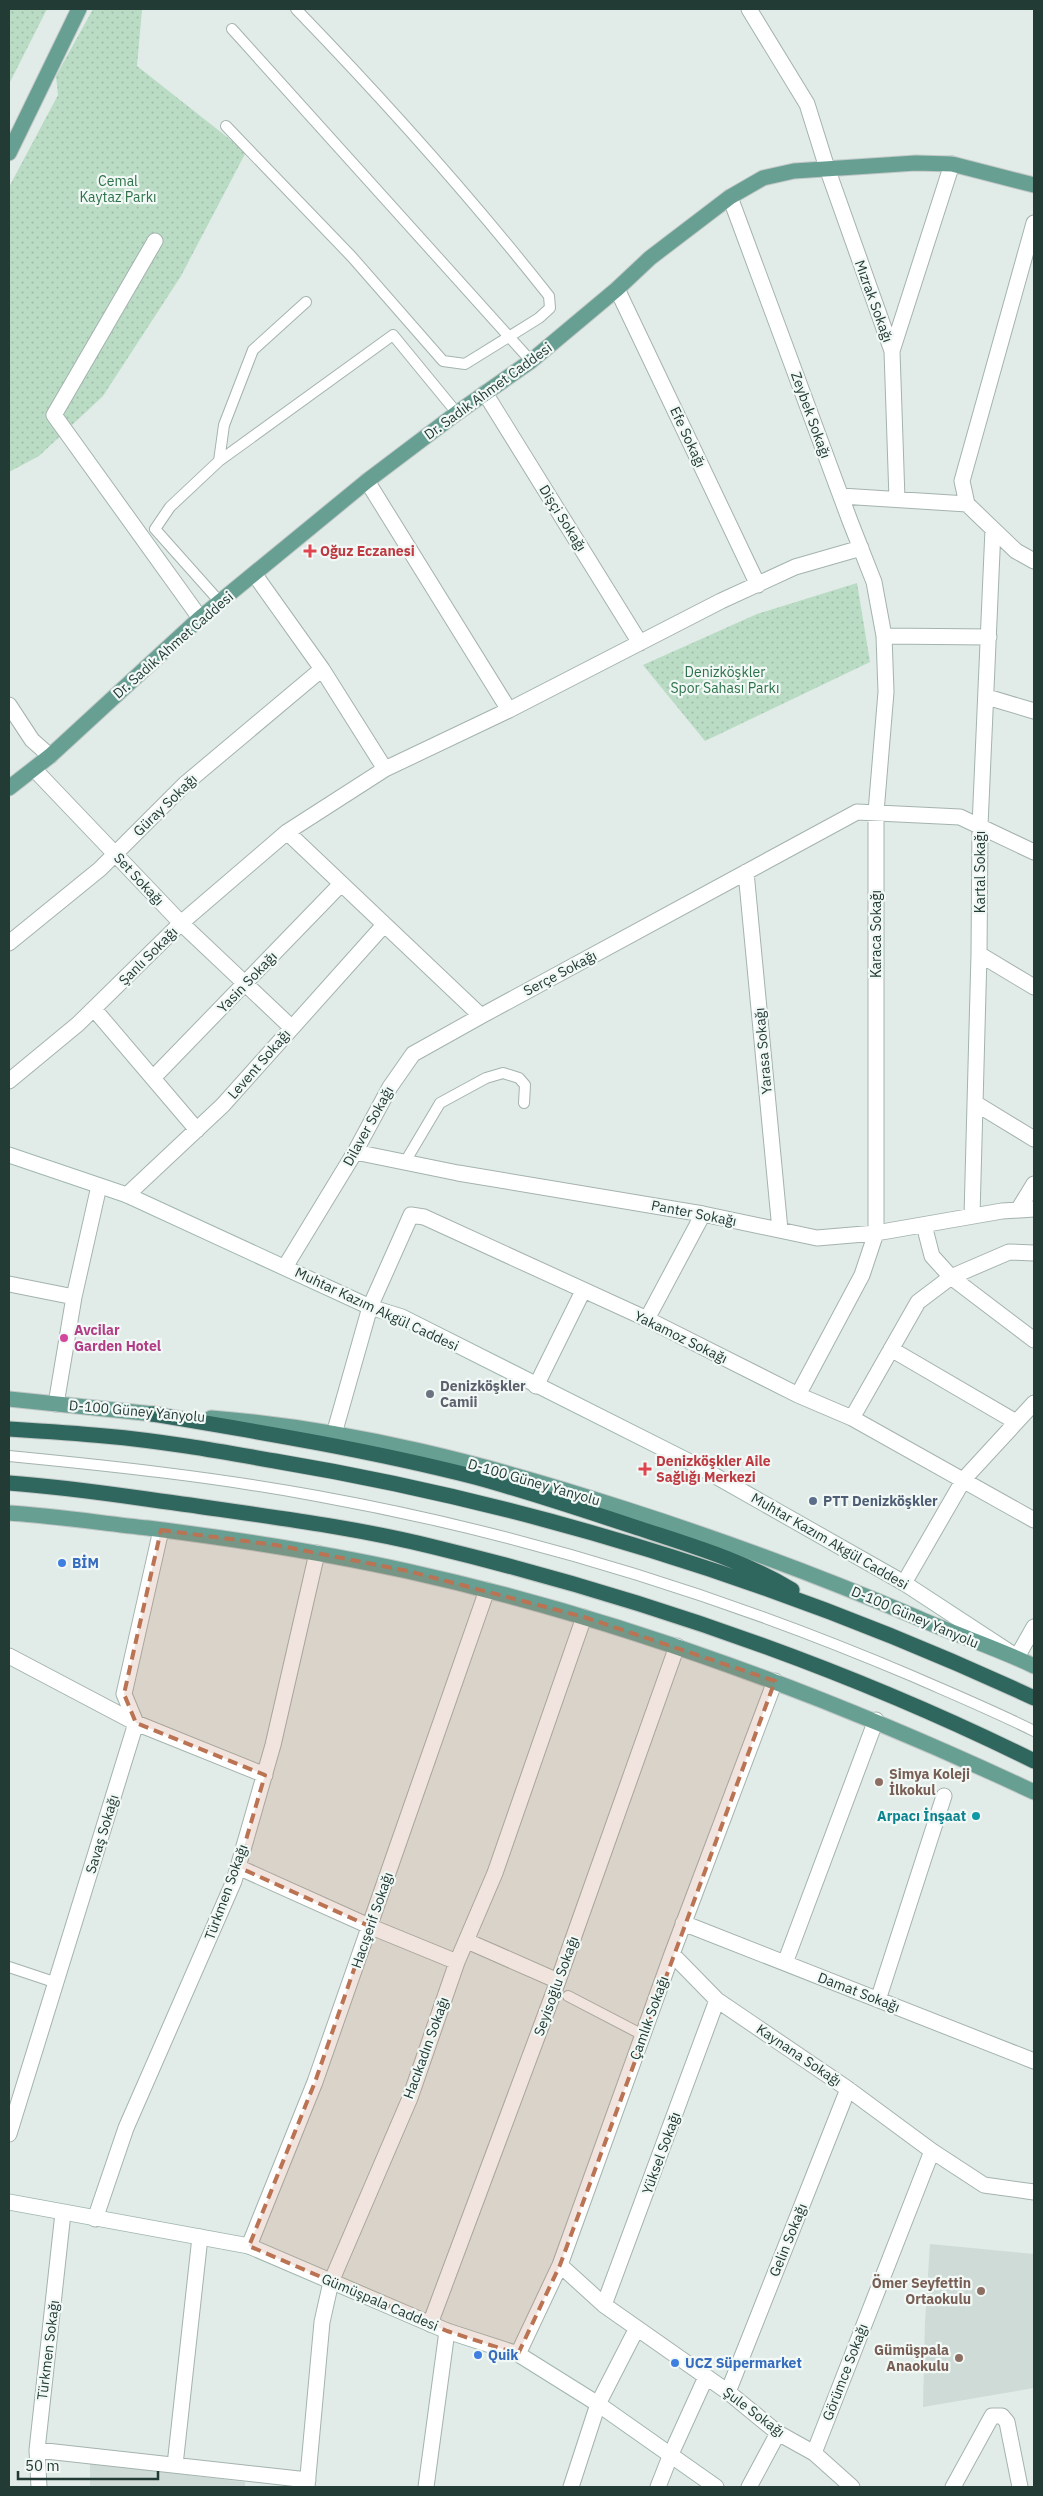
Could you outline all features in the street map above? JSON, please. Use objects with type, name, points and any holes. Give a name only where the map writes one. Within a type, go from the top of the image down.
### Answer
[{"type":"highway","points":[[152,1414],[277,1434],[492,1482],[562,1503],[708,1552],[762,1574],[814,1605]]},
{"type":"highway","points":[[9,1429],[106,1436],[189,1446],[364,1476],[424,1489],[620,1540],[814,1605],[920,1647],[1034,1698]]},
{"type":"highway","points":[[9,1483],[154,1500],[349,1530],[432,1546],[548,1577],[705,1624],[891,1696],[1034,1761]]},
{"type":"main road","points":[[9,152],[79,9]]},
{"type":"main road","name":"Dr. Sadık Ahmet Caddesi","points":[[9,788],[50,756],[200,618],[255,575],[367,481],[530,361],[617,289],[650,258],[730,196],[763,178],[794,171],[827,168],[952,164],[1034,185]]},
{"type":"main road","name":"D-100 Güney Yanyolu","points":[[9,1399],[152,1414],[254,1422],[334,1434],[436,1454],[529,1477],[624,1508],[817,1576],[973,1642],[1017,1657],[1034,1666]]},
{"type":"main road","points":[[9,1513],[161,1530],[317,1552],[486,1590],[584,1617],[677,1646],[775,1681],[876,1720],[1034,1792]]},
{"type":"street","name":"Mızrak Sokağı","points":[[749,9],[807,104],[827,168],[892,351],[897,499]]},
{"type":"street","points":[[892,351],[952,164]]},
{"type":"street","name":"Zeybek Sokağı","points":[[730,196],[874,582],[884,636]]},
{"type":"street","points":[[1034,223],[962,481],[968,504],[1016,551],[1034,561]]},
{"type":"street","points":[[155,241],[54,415],[200,618]]},
{"type":"street","name":"Efe Sokağı","points":[[617,289],[758,585]]},
{"type":"street","name":"Dişçi Sokağı","points":[[485,394],[640,643]]},
{"type":"street","points":[[367,481],[509,710]]},
{"type":"street","points":[[841,496],[968,504]]},
{"type":"street","name":"Kartal Sokağı","points":[[972,1216],[979,954],[980,826],[993,529]]},
{"type":"street","name":"Şanlı Sokağı","points":[[9,1081],[94,1009],[180,923],[288,832],[385,769],[509,710],[721,601],[795,567],[861,548]]},
{"type":"street","points":[[255,575],[322,669],[385,769]]},
{"type":"street","points":[[884,636],[989,637]]},
{"type":"street","name":"Karaca Sokağı","points":[[798,1395],[862,1275],[876,1233],[876,812],[886,692],[884,636]]},
{"type":"street","name":"Güray Sokağı","points":[[9,943],[100,869],[186,784],[322,669]]},
{"type":"street","points":[[987,697],[1034,711]]},
{"type":"street","points":[[9,705],[32,740],[50,756]]},
{"type":"street","name":"Set Sokağı","points":[[34,769],[180,923],[291,1028]]},
{"type":"street","name":"Serçe Sokağı","points":[[481,1016],[857,812],[960,817],[1034,852]]},
{"type":"street","points":[[288,832],[481,1016]]},
{"type":"street","name":"Yarasa Sokağı","points":[[746,872],[780,1230]]},
{"type":"street","name":"Yasin Sokağı","points":[[153,1078],[341,884]]},
{"type":"street","name":"Levent Sokağı","points":[[127,1195],[223,1105],[384,925]]},
{"type":"street","points":[[979,954],[1034,987]]},
{"type":"street","points":[[94,1009],[197,1130]]},
{"type":"street","name":"Dilaver Sokağı","points":[[285,1267],[355,1152],[390,1087],[413,1054],[481,1016]]},
{"type":"street","points":[[975,1103],[1034,1139]]},
{"type":"street","name":"Panter Sokağı","points":[[355,1152],[458,1173],[702,1214],[817,1238],[876,1233],[972,1216],[1034,1209]]},
{"type":"street","name":"Muhtar Kazım Akgül Caddesi","points":[[9,1155],[127,1195],[370,1307],[402,1317],[696,1466],[904,1583],[1017,1657]]},
{"type":"street","points":[[1018,1210],[1034,1184]]},
{"type":"street","points":[[56,1404],[74,1297],[98,1186]]},
{"type":"street","points":[[647,1319],[702,1214]]},
{"type":"street","name":"Yakamoz Sokağı","points":[[370,1307],[411,1215],[424,1217],[647,1319],[798,1395],[852,1418],[964,1479],[1034,1520]]},
{"type":"street","points":[[924,1225],[932,1256],[951,1277],[1034,1340]]},
{"type":"street","points":[[852,1418],[918,1302],[951,1277],[1008,1252],[1034,1253]]},
{"type":"street","points":[[9,1284],[74,1297]]},
{"type":"street","points":[[536,1386],[583,1291]]},
{"type":"street","points":[[334,1434],[370,1307]]},
{"type":"street","points":[[891,1349],[1016,1422]]},
{"type":"street","points":[[904,1583],[964,1479],[1034,1403]]},
{"type":"street","points":[[136,1723],[124,1694],[161,1530]]},
{"type":"street","name":"Türkmen Sokağı","points":[[95,2219],[126,2128],[202,1956],[238,1867],[265,1774],[317,1552]]},
{"type":"street","name":"Hacışerif Sokağı","points":[[249,2246],[315,2082],[486,1590]]},
{"type":"street","name":"Hacıkadın Sokağı","points":[[308,2484],[322,2322],[331,2282],[410,2098],[457,1962],[495,1873],[584,1617]]},
{"type":"street","points":[[1017,1657],[1034,1627]]},
{"type":"street","name":"Seyisoğlu Sokağı","points":[[430,2324],[558,1982],[677,1646]]},
{"type":"street","points":[[9,1656],[136,1723],[265,1774]]},
{"type":"street","name":"Çamlık Sokağı","points":[[518,2354],[560,2265],[683,1923],[775,1681]]},
{"type":"street","points":[[785,1963],[876,1720]]},
{"type":"street","name":"Savaş Sokağı","points":[[9,2134],[11,2112],[57,1984],[136,1723]]},
{"type":"street","points":[[878,2000],[944,1796]]},
{"type":"street","points":[[238,1867],[369,1926],[457,1962]]},
{"type":"street","name":"Damat Sokağı","points":[[683,1923],[1034,2061]]},
{"type":"street","points":[[467,1940],[558,1982]]},
{"type":"street","name":"Kaynana Sokağı","points":[[672,1954],[717,2000],[848,2088],[932,2151],[984,2185],[1034,2192]]},
{"type":"street","name":"Yüksel Sokağı","points":[[604,2305],[717,2000]]},
{"type":"street","name":"Gelin Sokağı","points":[[728,2392],[848,2088]]},
{"type":"street","name":"Görümce Sokağı","points":[[814,2452],[932,2151]]},
{"type":"street","name":"Gümüşpala Caddesi","points":[[9,2202],[249,2246],[447,2331],[518,2354],[598,2404],[716,2487]]},
{"type":"street","name":"Türkmen Sokağı","points":[[39,2487],[37,2450],[63,2213]]},
{"type":"street","points":[[175,2465],[200,2237]]},
{"type":"street","name":"Şule Sokağı","points":[[560,2265],[604,2305],[728,2392],[778,2433],[814,2452],[852,2487]]},
{"type":"street","points":[[571,2487],[598,2404],[637,2328]]},
{"type":"street","points":[[426,2487],[447,2331]]},
{"type":"street","points":[[658,2487],[670,2454],[706,2377]]},
{"type":"street","points":[[953,2487],[992,2416],[999,2415],[1007,2422],[1020,2487]]},
{"type":"street","points":[[749,2487],[778,2433]]},
{"type":"street","points":[[37,2450],[175,2465],[308,2484]]},
{"type":"lane","points":[[226,126],[352,257],[444,361],[465,364],[539,318],[550,308],[549,296],[492,224],[398,117],[296,9]]},
{"type":"lane","points":[[232,29],[377,189],[507,338],[530,361]]},
{"type":"lane","points":[[219,461],[224,424],[253,350],[306,302]]},
{"type":"lane","points":[[220,602],[155,529],[170,507],[219,461],[393,335],[457,413]]},
{"type":"lane","points":[[406,1162],[440,1103],[486,1078],[503,1073],[519,1078],[525,1085],[524,1103]]},
{"type":"lane","points":[[9,1456],[160,1471],[317,1496],[435,1520],[594,1562],[728,1605],[840,1645],[1034,1731]]},
{"type":"lane","points":[[9,1967],[57,1984]]},
{"type":"lane","points":[[568,1996],[642,2035]]},
{"type":"highlighted area","points":[[161,1530],[276,1545],[408,1571],[584,1617],[775,1681],[560,2265],[518,2354],[447,2331],[249,2246],[315,2082],[369,1926],[238,1867],[265,1775],[136,1723],[124,1694]]},
{"type":"shaded area","name":"Ömer Seyfettin Ortaokulu","points":[[930,2244],[1034,2254],[1034,2388],[923,2407],[925,2322]]},
{"type":"shaded area","points":[[90,2463],[245,2482],[245,2487],[90,2487]]},
{"type":"green space","points":[[9,9],[47,9],[9,84]]},
{"type":"green space","name":"Cemal Kaytaz Parkı","points":[[93,9],[142,9],[137,66],[246,152],[181,276],[103,396],[39,456],[9,472],[9,187],[58,95],[56,76]]},
{"type":"green space","name":"Denizköşkler Spor Sahası Parkı","points":[[857,583],[870,662],[705,741],[643,665],[757,614]]},
{"type":"place","name":"Oğuz Eczanesi","points":[[310,551]]},
{"type":"place","name":"Avcilar Garden Hotel","points":[[64,1338]]},
{"type":"place","name":"Denizköşkler Camii","points":[[430,1394]]},
{"type":"place","name":"Denizköşkler Aile Sağlığı Merkezi","points":[[645,1469]]},
{"type":"place","name":"PTT Denizköşkler","points":[[813,1501]]},
{"type":"place","name":"BİM","points":[[62,1563]]},
{"type":"place","name":"Simya Koleji İlkokul","points":[[879,1782]]},
{"type":"place","name":"Arpacı İnşaat","points":[[976,1816]]},
{"type":"place","name":"Ömer Seyfettin Ortaokulu","points":[[981,2291]]},
{"type":"place","name":"Quik","points":[[478,2355]]},
{"type":"place","name":"Gümüşpala Anaokulu","points":[[959,2358]]},
{"type":"place","name":"UCZ Süpermarket","points":[[675,2363]]}]
